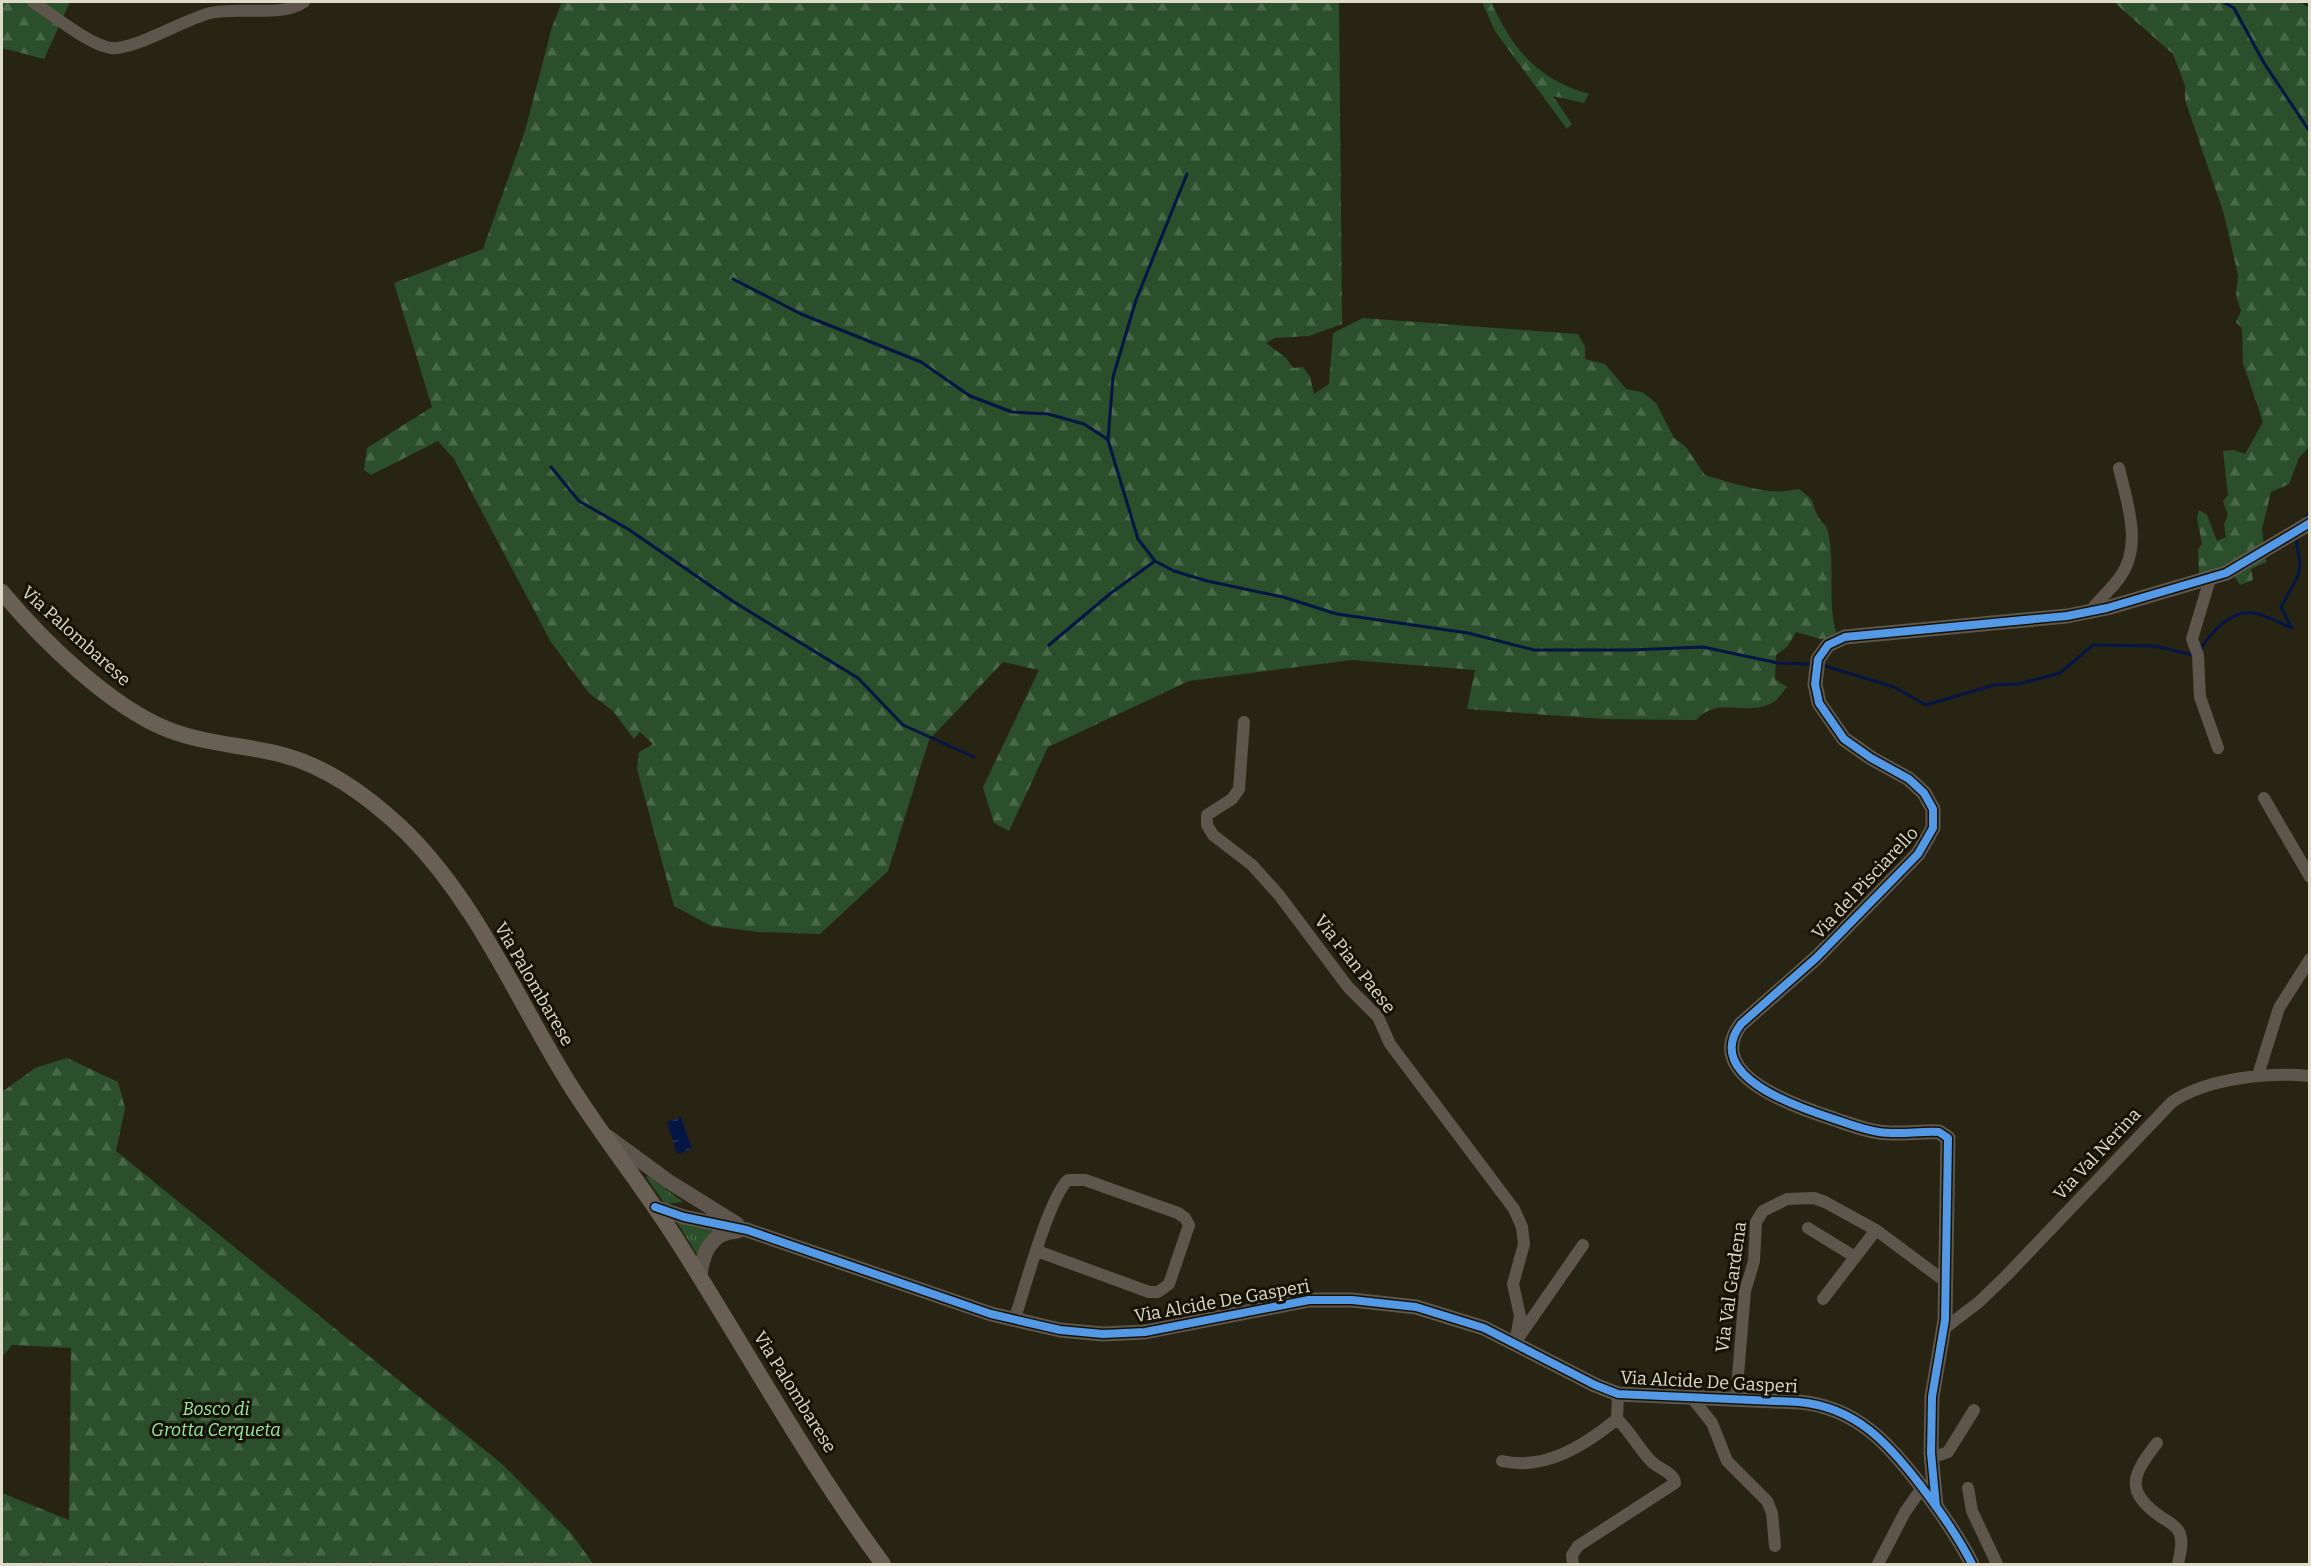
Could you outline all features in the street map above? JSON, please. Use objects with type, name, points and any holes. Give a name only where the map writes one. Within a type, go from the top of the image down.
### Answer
[{"type":"main road","name":"Via Palombarese","points":[[2,592],[28,622],[88,677],[148,720],[184,735],[296,759],[342,783],[392,820],[438,866],[462,897],[563,1073],[656,1207],[846,1511],[883,1564]]},
{"type":"street","points":[[33,2],[98,43],[114,48],[125,47],[211,12],[289,8],[304,2]]},
{"type":"street","points":[[2089,613],[2121,575],[2131,552],[2131,524],[2120,468]]},
{"type":"street","name":"Via del Pisciarello","points":[[1936,1506],[1931,1453],[1933,1383],[1944,1328],[1950,1144],[1947,1136],[1939,1132],[1869,1130],[1786,1102],[1764,1090],[1747,1076],[1731,1050],[1733,1037],[1741,1024],[1804,969],[1915,857],[1928,839],[1934,825],[1932,805],[1921,789],[1863,753],[1833,727],[1817,699],[1816,667],[1828,645],[1845,637],[2089,613],[2210,579],[2246,563],[2308,525]]},
{"type":"street","points":[[2210,579],[2192,639],[2198,655],[2199,693],[2218,748]]},
{"type":"street","name":"Via Pian Paese","points":[[1244,722],[1239,789],[1232,799],[1207,815],[1209,828],[1215,838],[1252,865],[1273,888],[1348,987],[1376,1014],[1394,1049],[1516,1213],[1522,1227],[1524,1244],[1514,1284],[1520,1316],[1515,1343]]},
{"type":"street","points":[[2264,798],[2310,877]]},
{"type":"street","points":[[2258,1075],[2279,1008],[2310,958]]},
{"type":"street","name":"Via Val Nerina","points":[[1944,1328],[1999,1283],[2169,1104],[2190,1093],[2258,1075],[2310,1076]]},
{"type":"street","name":"Via Alcide De Gasperi","points":[[603,1133],[668,1181],[747,1230]]},
{"type":"street","points":[[1014,1321],[1037,1251],[1059,1190],[1073,1178],[1085,1180],[1178,1213],[1189,1225],[1169,1284],[1158,1292],[1149,1292],[1037,1251]]},
{"type":"street","name":"Via Val Gardena","points":[[1736,1400],[1744,1296],[1754,1261],[1755,1222],[1760,1213],[1784,1200],[1814,1198],[1829,1203],[1876,1230],[1946,1282]]},
{"type":"street","name":"Via Alcide De Gasperi","points":[[656,1207],[683,1204],[719,1213]]},
{"type":"street","name":"Via Alcide De Gasperi","points":[[656,1207],[684,1216],[747,1230],[1014,1321],[1070,1331],[1128,1333],[1170,1328],[1295,1301],[1352,1300],[1400,1304],[1478,1326],[1587,1381],[1618,1394],[1805,1403],[1845,1414],[1885,1442],[1936,1506],[1972,1564]]},
{"type":"street","points":[[1808,1228],[1855,1257]]},
{"type":"street","points":[[700,1277],[705,1253],[713,1240],[727,1232],[747,1230]]},
{"type":"street","points":[[1823,1299],[1876,1230]]},
{"type":"street","points":[[1515,1343],[1583,1245]]},
{"type":"street","points":[[1573,1564],[1573,1552],[1578,1546],[1675,1484],[1672,1476],[1651,1462],[1631,1433],[1617,1419],[1618,1394]]},
{"type":"street","points":[[1692,1398],[1712,1423],[1727,1461],[1767,1501],[1772,1513],[1774,1545]]},
{"type":"street","points":[[1931,1453],[1940,1455],[1948,1452],[1974,1410]]},
{"type":"street","points":[[1502,1461],[1528,1464],[1574,1449],[1617,1419]]},
{"type":"street","points":[[2157,1443],[2138,1471],[2135,1487],[2143,1501],[2178,1530],[2181,1545],[2178,1564]]},
{"type":"street","points":[[1878,1564],[1905,1512],[1922,1488]]},
{"type":"street","points":[[1968,1488],[1972,1511],[1997,1564]]},
{"type":"green space","points":[[2,2],[70,2],[44,59],[2,48]]},
{"type":"green space","points":[[562,2],[1339,2],[1342,324],[1309,336],[1275,338],[1266,343],[1286,358],[1293,368],[1303,367],[1310,377],[1314,394],[1329,384],[1333,333],[1363,318],[1578,334],[1585,347],[1585,359],[1605,364],[1626,389],[1642,392],[1656,403],[1674,438],[1686,447],[1705,475],[1763,490],[1799,489],[1811,500],[1826,527],[1830,542],[1833,615],[1839,638],[1820,639],[1796,632],[1787,647],[1776,655],[1775,679],[1787,687],[1776,700],[1755,708],[1714,709],[1705,712],[1696,720],[1605,719],[1467,709],[1475,670],[1352,660],[1189,681],[1048,747],[1009,831],[994,823],[983,787],[1039,670],[1003,662],[929,740],[888,871],[820,934],[759,932],[711,926],[674,906],[637,769],[639,752],[653,744],[640,732],[634,739],[613,711],[589,693],[551,642],[454,459],[438,441],[371,475],[364,470],[367,448],[432,407],[394,283],[483,249],[525,131],[552,27]]},
{"type":"green space","points":[[1482,2],[1491,2],[1508,35],[1529,61],[1555,80],[1589,94],[1584,103],[1553,96],[1572,124],[1567,129],[1495,31]]},
{"type":"green space","points":[[2114,2],[2300,2],[2309,8],[2309,447],[2299,458],[2289,484],[2271,492],[2262,529],[2266,562],[2251,569],[2253,580],[2240,585],[2234,576],[2199,575],[2198,549],[2202,544],[2197,518],[2199,510],[2207,515],[2217,541],[2226,537],[2224,524],[2228,515],[2223,501],[2228,495],[2223,451],[2234,450],[2245,454],[2263,422],[2243,363],[2242,329],[2236,322],[2241,311],[2236,296],[2238,275],[2224,214],[2185,100],[2185,86],[2173,54]]},
{"type":"green space","name":"Bosco di Grotta Cerqueta","points":[[67,1058],[118,1082],[125,1108],[116,1151],[502,1464],[572,1534],[593,1564],[2,1564],[2,1493],[69,1520],[71,1348],[12,1345],[2,1357],[2,1092],[35,1068]]},
{"type":"green space","points":[[648,1176],[683,1202],[665,1204],[646,1177]]},
{"type":"green space","points":[[675,1219],[719,1231],[698,1256]]},
{"type":"water","points":[[681,1117],[692,1149],[677,1154],[667,1122]]},
{"type":"waterway","points":[[2223,2],[2234,8],[2264,63],[2310,132]]},
{"type":"waterway","points":[[1187,174],[1136,300],[1113,377],[1108,440],[1138,539],[1155,561],[1174,571],[1207,581],[1283,597],[1337,614],[1468,633],[1534,650],[1703,647],[1778,663],[1812,664]]},
{"type":"waterway","points":[[733,279],[801,314],[921,362],[970,396],[1012,412],[1048,414],[1084,424],[1107,439]]},
{"type":"waterway","points":[[551,467],[579,501],[628,529],[734,602],[858,678],[903,725],[974,757]]},
{"type":"waterway","points":[[2304,520],[2310,511]]},
{"type":"waterway","points":[[2291,627],[2281,607],[2298,576],[2300,563],[2296,539]]},
{"type":"waterway","points":[[1049,645],[1111,593],[1155,561]]},
{"type":"waterway","points":[[2200,650],[2222,624],[2244,613],[2262,615],[2292,628]]},
{"type":"waterway","points":[[1822,665],[1894,687],[1926,705],[1994,685],[2018,684],[2060,673],[2093,645],[2155,646],[2193,655]]},
{"type":"cycle path","points":[[1936,1506],[1931,1453],[1932,1397],[1945,1320],[1948,1138],[1939,1132],[1873,1131],[1800,1107],[1760,1087],[1744,1074],[1734,1059],[1732,1043],[1741,1024],[1816,958],[1918,854],[1933,828],[1933,809],[1924,793],[1909,779],[1871,758],[1844,739],[1819,703],[1815,684],[1818,659],[1828,645],[1845,637],[2067,616],[2107,608],[2226,573],[2310,523]]},
{"type":"cycle path","points":[[655,1207],[684,1217],[747,1230],[991,1314],[1060,1330],[1103,1334],[1145,1332],[1309,1300],[1352,1300],[1416,1307],[1484,1328],[1595,1385],[1618,1394],[1799,1402],[1819,1405],[1838,1411],[1854,1420],[1883,1442],[1942,1514],[1972,1564]]}]
